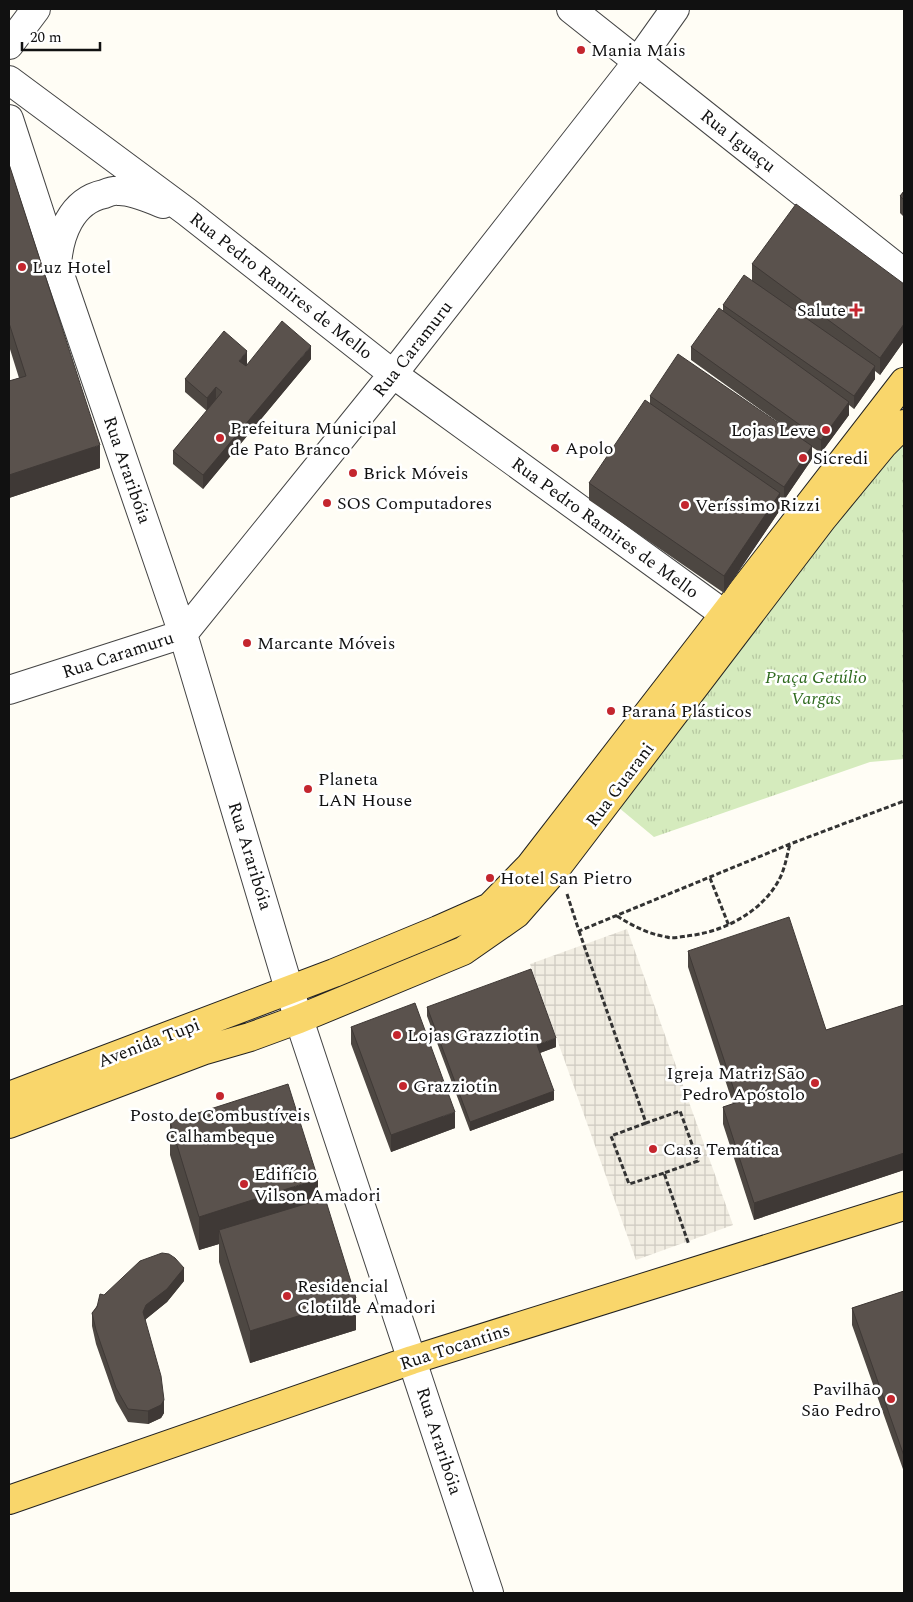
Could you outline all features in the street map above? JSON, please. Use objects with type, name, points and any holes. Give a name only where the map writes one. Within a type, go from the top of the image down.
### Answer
[{"type":"main road","name":"Rua Guarani","points":[[289,989],[334,973],[490,908],[530,866],[904,382]]},
{"type":"main road","name":"Rua Guarani","points":[[250,1037],[299,1019],[463,951],[516,914],[558,866],[823,518],[883,445],[904,424]]},
{"type":"main road","name":"Avenida Tupi","points":[[9,1096],[289,989]]},
{"type":"main road","name":"Avenida Tupi","points":[[9,1124],[205,1050],[250,1037]]},
{"type":"main road","name":"Rua Tocantins","points":[[9,1500],[412,1360],[904,1206]]},
{"type":"street","points":[[9,45],[36,9]]},
{"type":"street","name":"Rua Iguaçu","points":[[571,9],[904,273]]},
{"type":"street","name":"Rua Caramuru","points":[[9,690],[183,634],[393,374],[638,61],[675,9]]},
{"type":"street","name":"Rua Pedro Ramires de Mello","points":[[9,80],[187,212],[393,374],[724,614]]},
{"type":"street","name":"Rua Araribóia","points":[[9,119],[57,266],[183,634],[289,989],[489,1593]]},
{"type":"street","points":[[9,153],[25,180],[40,214]]},
{"type":"street","points":[[57,266],[58,248],[62,233],[74,211],[95,196],[118,190],[143,196],[187,212]]},
{"type":"path","points":[[579,932],[790,844],[904,801]]},
{"type":"path","points":[[617,916],[640,930],[668,938],[700,935],[729,926],[764,899],[780,878],[790,844]]},
{"type":"path","points":[[558,866],[579,932],[646,1123]]},
{"type":"path","points":[[710,878],[729,926]]},
{"type":"path","points":[[680,1111],[698,1161],[664,1173],[629,1184],[611,1136],[680,1111]]},
{"type":"path","points":[[664,1173],[698,1272]]},
{"type":"green space","name":"Praça Getúlio Vargas","points":[[904,434],[904,759],[870,762],[654,837],[618,807]]},
{"type":"shaded area","points":[[627,929],[733,1225],[636,1260],[530,964]]},
{"type":"building","name":"Luz Hotel","points":[[9,164],[100,445],[9,475],[9,381],[26,376],[9,323]]},
{"type":"building","points":[[904,191],[904,200],[900,196]]},
{"type":"building","points":[[796,204],[904,284],[904,324],[880,358],[752,264]]},
{"type":"building","points":[[744,275],[875,366],[854,396],[723,305]]},
{"type":"building","points":[[719,308],[849,402],[821,440],[691,347]]},
{"type":"building","name":"Prefeitura Municipal de Pato Branco","points":[[282,321],[311,346],[203,475],[173,451],[222,392],[216,387],[207,398],[185,379],[224,331],[247,351],[239,361],[246,366]]},
{"type":"building","points":[[678,354],[812,446],[784,487],[650,396]]},
{"type":"building","name":"Veríssimo Rizzi","points":[[645,400],[780,493],[724,576],[589,483]]},
{"type":"building","name":"Igreja Matriz São Pedro Apóstolo","points":[[789,917],[826,1030],[904,1005],[904,1153],[754,1203],[723,1107],[738,1102],[688,951]]},
{"type":"building","points":[[531,969],[556,1038],[537,1045],[554,1091],[470,1122],[427,1007]]},
{"type":"building","name":"Grazziotin","points":[[415,1003],[455,1112],[391,1135],[351,1027]]},
{"type":"building","name":"Edifício Vilson Amadori","points":[[288,1084],[318,1179],[199,1217],[170,1122]]},
{"type":"building","name":"Residencial Clotilde Amadori","points":[[325,1198],[356,1298],[250,1331],[219,1230]]},
{"type":"building","points":[[162,1253],[169,1254],[175,1258],[184,1268],[167,1289],[146,1305],[143,1312],[161,1376],[164,1400],[161,1405],[148,1411],[128,1409],[116,1388],[92,1313],[97,1307],[100,1294],[104,1295],[140,1261]]},
{"type":"building","name":"Pavilhão São Pedro","points":[[904,1291],[904,1456],[852,1308]]},
{"type":"place","name":"Mania Mais","points":[[581,50]]},
{"type":"place","name":"Luz Hotel","points":[[22,267]]},
{"type":"place","name":"Salute","points":[[856,310]]},
{"type":"place","name":"Lojas Leve","points":[[826,430]]},
{"type":"place","name":"Prefeitura Municipal de Pato Branco","points":[[220,438]]},
{"type":"place","name":"Apolo","points":[[555,448]]},
{"type":"place","name":"Sicredi","points":[[803,458]]},
{"type":"place","name":"Brick Móveis","points":[[353,473]]},
{"type":"place","name":"SOS Computadores","points":[[327,503]]},
{"type":"place","name":"Veríssimo Rizzi","points":[[685,505]]},
{"type":"place","name":"Marcante Móveis","points":[[247,643]]},
{"type":"place","name":"Paraná Plásticos","points":[[611,711]]},
{"type":"place","name":"Planeta LAN House","points":[[308,789]]},
{"type":"place","name":"Hotel San Pietro","points":[[490,878]]},
{"type":"place","name":"Lojas Grazziotin","points":[[397,1035]]},
{"type":"place","name":"Igreja Matriz São Pedro Apóstolo","points":[[815,1083]]},
{"type":"place","name":"Grazziotin","points":[[403,1086]]},
{"type":"place","name":"Posto de Combustíveis Calhambeque","points":[[220,1096]]},
{"type":"place","name":"Casa Temática","points":[[653,1149]]},
{"type":"place","name":"Edifício Vilson Amadori","points":[[244,1184]]},
{"type":"place","name":"Residencial Clotilde Amadori","points":[[287,1296]]},
{"type":"place","name":"Pavilhão São Pedro","points":[[891,1399]]}]
